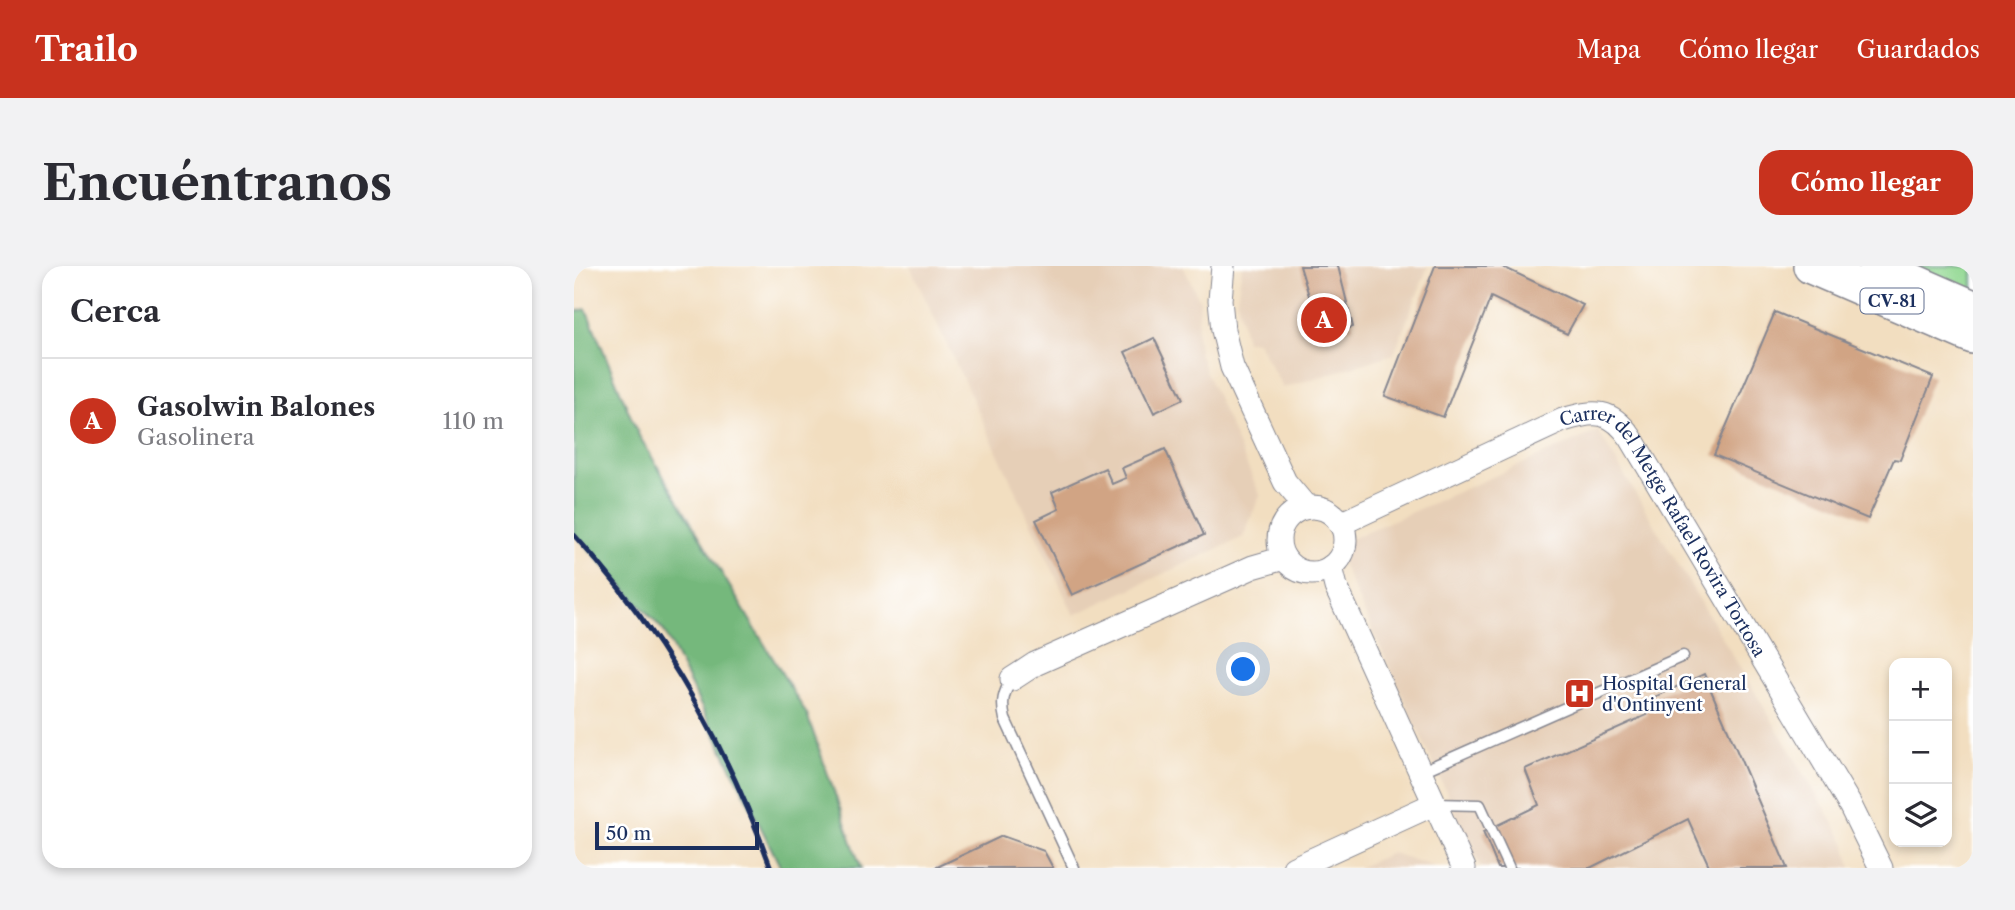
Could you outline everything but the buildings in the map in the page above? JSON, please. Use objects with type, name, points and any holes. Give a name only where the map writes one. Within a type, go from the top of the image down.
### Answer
[{"type":"main road","name":"CV-81","points":[[1811,266],[1973,337]]},
{"type":"main road","name":"CV-81","points":[[1877,266],[1973,308]]},
{"type":"street","points":[[1223,266],[1220,300],[1223,330],[1232,367],[1298,511]]},
{"type":"street","name":"Carrer del Metge Rafael Rovira Tortosa","points":[[1340,524],[1563,420],[1593,413],[1609,415],[1618,420],[1836,781],[1881,868]]},
{"type":"street","points":[[1317,507],[1328,511],[1340,524],[1345,538],[1344,549],[1330,575],[1301,571],[1291,566],[1282,553],[1279,538],[1281,527],[1298,511],[1317,507]]},
{"type":"street","points":[[1012,679],[1035,664],[1282,553]]},
{"type":"street","points":[[1330,575],[1464,868]]},
{"type":"street","points":[[1293,868],[1434,804]]},
{"type":"lane","points":[[1420,772],[1683,656]]},
{"type":"lane","points":[[1012,679],[1003,695],[1005,719],[1074,868]]},
{"type":"lane","points":[[1434,804],[1480,804],[1509,868]]},
{"type":"shaded area","points":[[910,266],[1183,266],[1200,301],[1197,333],[1199,352],[1260,495],[1243,537],[1074,615]]},
{"type":"shaded area","points":[[1242,266],[1428,266],[1394,354],[1283,388],[1257,341],[1246,341],[1237,300]]},
{"type":"shaded area","name":"Hospital General d'Ontinyent","points":[[1598,431],[1845,842],[1851,868],[1481,868],[1334,546]]},
{"type":"shaded area","points":[[1392,853],[1435,867],[1435,868],[1357,868]]},
{"type":"green space","points":[[1914,266],[1973,266],[1973,292]]},
{"type":"green space","points":[[586,309],[638,434],[807,715],[861,868],[781,868],[664,631],[574,533],[574,312]]},
{"type":"railway","points":[[574,535],[636,610],[689,692],[734,778],[771,868]]},
{"type":"place","name":"Gasolwin Balones","points":[[1324,320]]},
{"type":"place","name":"Hospital General d'Ontinyent","points":[[1579,694]]}]
